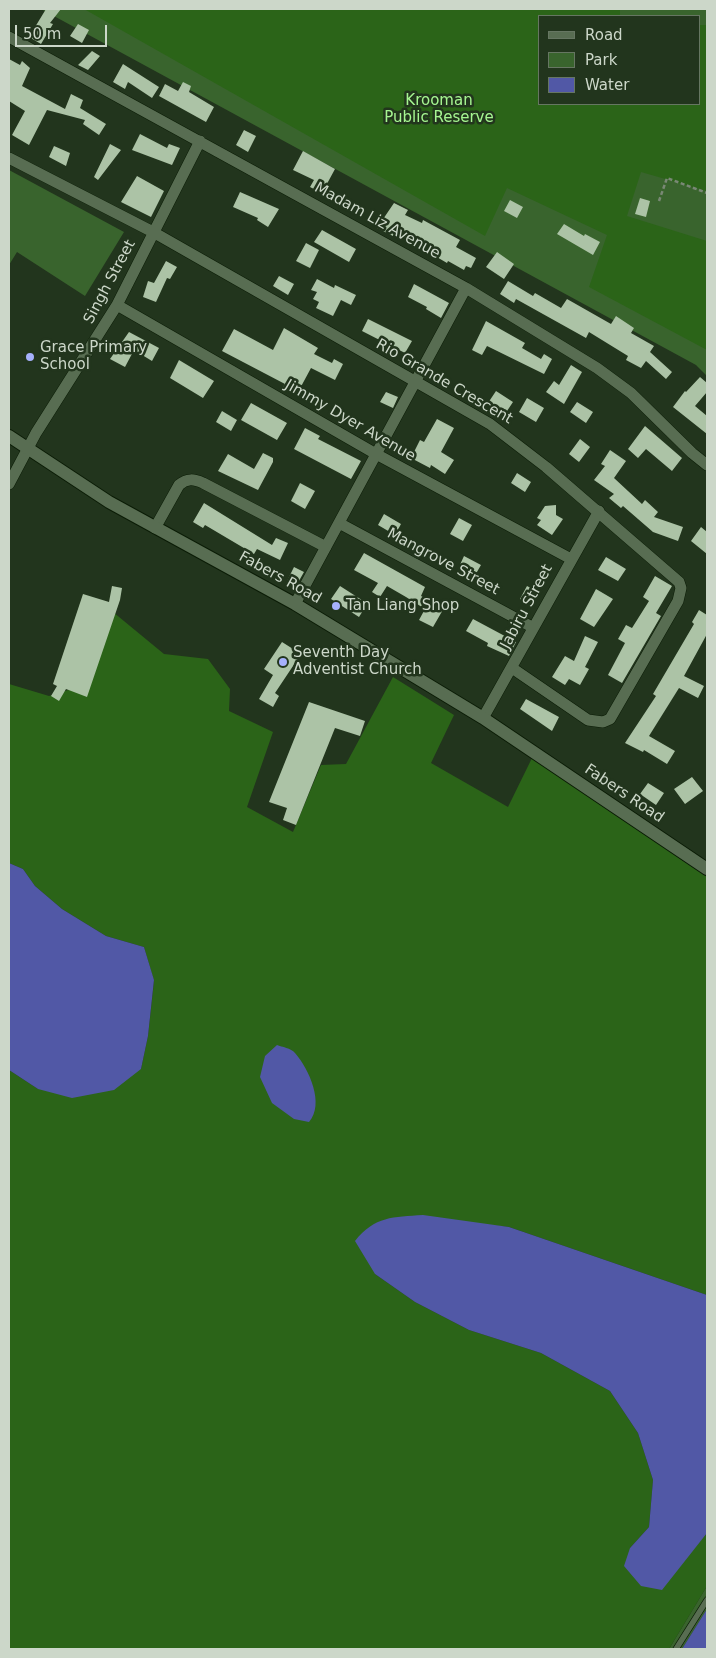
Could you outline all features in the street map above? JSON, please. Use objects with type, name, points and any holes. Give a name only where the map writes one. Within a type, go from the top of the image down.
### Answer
[{"type":"main road","name":"Fabers Road","points":[[9,436],[109,502],[295,604],[483,718],[707,869]]},
{"type":"street","name":"Madam Liz Avenue","points":[[9,37],[466,288],[616,380],[707,465]]},
{"type":"street","name":"Singh Street","points":[[9,484],[28,448],[117,305],[200,141]]},
{"type":"street","name":"Rio Grande Crescent","points":[[9,158],[153,232],[497,429],[599,511],[679,582],[682,588],[678,602],[614,715],[603,722],[588,720],[512,668]]},
{"type":"street","points":[[295,604],[466,288]]},
{"type":"street","name":"Jimmy Dyer Avenue","points":[[117,305],[376,454],[571,559]]},
{"type":"street","points":[[155,528],[179,485],[185,480],[191,480],[212,488],[326,547]]},
{"type":"street","name":"Jabiru Street","points":[[483,718],[512,668],[532,627],[599,511]]},
{"type":"street","name":"Mangrove Street","points":[[339,523],[532,627]]},
{"type":"lane","points":[[676,1649],[707,1600]]},
{"type":"path","points":[[659,201],[667,178],[707,193]]},
{"type":"green space","name":"Krooman Public Reserve","points":[[41,9],[707,9],[707,376],[696,365]]},
{"type":"green space","name":"Krooman Public Reserve","points":[[84,9],[620,9],[620,15],[538,15],[538,105],[701,105],[701,25],[707,25],[707,191],[641,172],[627,216],[707,241],[707,350],[589,287],[607,235],[507,188],[485,236]]},
{"type":"green space","points":[[9,170],[124,232],[85,296],[17,252],[9,265]]},
{"type":"green space","points":[[113,612],[164,654],[208,659],[230,689],[229,711],[273,732],[247,807],[293,832],[321,765],[346,764],[393,677],[454,715],[431,763],[508,807],[532,758],[707,877],[707,1295],[509,1227],[468,1223],[375,1274],[415,1302],[469,1330],[541,1353],[610,1391],[638,1433],[653,1480],[649,1527],[630,1548],[685,1559],[707,1533],[707,1586],[669,1649],[9,1649],[9,1070],[38,1089],[141,1069],[148,1036],[154,981],[144,947],[106,936],[62,909],[35,886],[23,869],[9,863],[9,684],[49,696],[81,686]]},
{"type":"green space","points":[[707,1586],[707,1609],[682,1649],[669,1649]]},
{"type":"water","points":[[9,863],[23,869],[35,886],[62,909],[106,936],[144,947],[154,980],[148,1036],[141,1069],[114,1090],[72,1098],[38,1089],[9,1070]]},
{"type":"water","points":[[277,1045],[293,1051],[310,1077],[316,1106],[314,1115],[309,1122],[294,1119],[272,1103],[260,1077],[265,1056]]},
{"type":"water","points":[[423,1215],[509,1227],[707,1295],[707,1533],[662,1590],[641,1586],[624,1566],[630,1548],[649,1527],[653,1480],[638,1433],[610,1391],[541,1353],[469,1330],[415,1302],[375,1274],[355,1241],[377,1222],[385,1219]]},
{"type":"water","points":[[707,1609],[707,1649],[682,1649]]},
{"type":"building","points":[[46,9],[61,9],[50,23],[53,24],[41,44],[29,37]]},
{"type":"building","points":[[78,24],[89,30],[82,43],[70,36]]},
{"type":"building","points":[[92,51],[100,56],[88,70],[78,65]]},
{"type":"building","points":[[9,59],[20,65],[22,61],[30,68],[22,86],[65,109],[71,94],[83,100],[80,108],[106,124],[99,135],[83,124],[85,120],[47,110],[29,145],[12,135],[25,111],[9,101]]},
{"type":"building","points":[[123,64],[159,87],[152,98],[128,82],[125,89],[113,82]]},
{"type":"building","points":[[183,82],[191,86],[189,92],[214,107],[206,122],[159,96],[165,84],[178,91]]},
{"type":"building","points":[[244,130],[256,136],[248,152],[236,145]]},
{"type":"building","points":[[140,134],[167,148],[169,144],[180,148],[172,165],[132,150]]},
{"type":"building","points":[[110,144],[121,150],[98,180],[94,177]]},
{"type":"building","points":[[54,146],[70,153],[66,166],[49,157]]},
{"type":"building","points":[[303,151],[335,169],[322,193],[310,187],[314,180],[293,170]]},
{"type":"building","points":[[137,176],[164,191],[151,217],[121,202]]},
{"type":"building","points":[[240,192],[279,209],[268,227],[257,220],[258,218],[233,207]]},
{"type":"building","points":[[640,198],[650,201],[646,217],[635,214]]},
{"type":"building","points":[[510,200],[523,207],[517,218],[504,211]]},
{"type":"building","points":[[394,203],[408,210],[405,215],[422,223],[423,220],[460,240],[456,247],[476,258],[471,268],[466,266],[464,270],[448,261],[447,263],[435,256],[437,253],[396,231],[393,236],[377,228]]},
{"type":"building","points":[[564,224],[584,236],[585,234],[600,242],[593,255],[557,234]]},
{"type":"building","points":[[322,230],[356,249],[349,262],[314,242]]},
{"type":"building","points":[[306,243],[319,250],[310,268],[296,261]]},
{"type":"building","points":[[497,252],[514,264],[504,279],[486,267]]},
{"type":"building","points":[[166,261],[177,267],[170,279],[167,278],[156,302],[143,297],[148,281],[154,283]]},
{"type":"building","points":[[279,276],[294,284],[288,295],[273,286]]},
{"type":"building","points":[[317,279],[334,288],[335,285],[356,295],[351,305],[341,300],[333,316],[316,308],[319,302],[313,299],[317,292],[311,290]]},
{"type":"building","points":[[508,281],[533,296],[535,293],[561,308],[567,299],[611,324],[616,316],[634,328],[631,333],[654,346],[650,352],[672,372],[666,379],[646,361],[641,368],[626,360],[628,356],[589,332],[586,338],[516,299],[514,303],[500,294]]},
{"type":"building","points":[[414,284],[449,303],[441,318],[426,309],[427,307],[408,297]]},
{"type":"building","points":[[368,319],[412,341],[405,353],[362,331]]},
{"type":"building","points":[[486,321],[525,343],[522,348],[541,359],[544,354],[552,359],[544,374],[487,346],[482,355],[472,350]]},
{"type":"building","points":[[284,328],[318,348],[314,354],[332,363],[334,359],[343,364],[335,380],[311,368],[297,394],[283,387],[285,384],[222,351],[234,329],[273,350]]},
{"type":"building","points":[[129,332],[159,348],[152,361],[134,350],[125,367],[110,359]]},
{"type":"building","points":[[179,360],[214,381],[203,398],[170,378]]},
{"type":"building","points":[[571,365],[582,372],[564,404],[546,392],[554,381],[559,385]]},
{"type":"building","points":[[700,377],[707,383],[707,392],[695,406],[707,416],[707,434],[673,407],[685,391]]},
{"type":"building","points":[[496,391],[513,402],[505,414],[488,403]]},
{"type":"building","points":[[386,392],[398,397],[393,408],[380,402]]},
{"type":"building","points":[[527,398],[544,408],[536,422],[519,412]]},
{"type":"building","points":[[577,402],[593,412],[586,423],[570,412]]},
{"type":"building","points":[[251,403],[287,423],[277,440],[241,420]]},
{"type":"building","points":[[222,411],[237,420],[231,431],[216,422]]},
{"type":"building","points":[[437,419],[454,428],[441,452],[454,460],[445,474],[431,465],[430,468],[411,458],[420,440],[424,442]]},
{"type":"building","points":[[645,426],[682,458],[672,471],[646,449],[638,458],[628,449]]},
{"type":"building","points":[[305,428],[320,436],[318,439],[361,461],[351,479],[294,449]]},
{"type":"building","points":[[580,439],[590,447],[579,462],[569,454]]},
{"type":"building","points":[[610,450],[626,461],[614,478],[642,504],[645,500],[658,512],[654,517],[683,527],[678,541],[653,532],[623,506],[621,508],[609,498],[614,494],[594,480],[605,466],[601,464]]},
{"type":"building","points":[[263,453],[273,458],[273,462],[258,490],[218,471],[228,454],[254,469]]},
{"type":"building","points":[[517,473],[531,482],[525,492],[511,483]]},
{"type":"building","points":[[300,483],[315,491],[305,509],[291,501]]},
{"type":"building","points":[[204,503],[272,545],[276,538],[288,543],[280,560],[257,549],[254,554],[205,525],[203,528],[193,522]]},
{"type":"building","points":[[556,505],[556,515],[563,519],[552,535],[537,525],[541,520],[537,518],[545,506]]},
{"type":"building","points":[[384,514],[401,524],[395,535],[378,525]]},
{"type":"building","points":[[459,518],[472,525],[463,541],[450,534]]},
{"type":"building","points":[[701,527],[707,532],[707,554],[691,541]]},
{"type":"building","points":[[364,553],[425,587],[421,596],[444,608],[433,627],[419,620],[425,609],[387,586],[380,597],[372,592],[378,583],[354,570]]},
{"type":"building","points":[[464,556],[481,565],[474,577],[458,569]]},
{"type":"building","points":[[606,557],[626,569],[618,581],[598,570]]},
{"type":"building","points":[[294,567],[304,572],[296,586],[287,581]]},
{"type":"building","points":[[655,576],[672,586],[656,613],[661,616],[622,683],[608,675],[625,643],[618,639],[626,625],[632,628],[649,601],[643,597]]},
{"type":"building","points":[[112,586],[122,588],[120,600],[87,697],[66,689],[59,701],[51,696],[57,686],[53,684],[83,594],[109,602]]},
{"type":"building","points":[[340,586],[365,602],[361,607],[364,609],[359,617],[331,599]]},
{"type":"building","points":[[527,586],[540,593],[532,606],[520,599]]},
{"type":"building","points":[[596,589],[613,599],[594,627],[580,619]]},
{"type":"building","points":[[699,610],[707,615],[707,634],[684,676],[704,686],[698,698],[679,688],[649,736],[675,751],[667,764],[644,750],[643,752],[625,743],[656,696],[653,694],[694,624],[692,622]]},
{"type":"building","points":[[473,619],[516,642],[509,656],[487,646],[488,643],[466,631]]},
{"type":"building","points":[[585,636],[598,642],[585,667],[589,669],[580,685],[569,679],[565,685],[552,677],[565,656],[574,661]]},
{"type":"building","name":"Seventh Day Adventist Church","points":[[282,642],[301,654],[275,693],[279,696],[273,707],[259,699],[273,675],[264,669]]},
{"type":"building","points":[[526,699],[559,717],[552,731],[520,709]]},
{"type":"building","points":[[309,702],[365,721],[360,736],[335,728],[296,825],[283,820],[287,808],[269,802]]},
{"type":"building","points":[[692,777],[703,791],[685,804],[674,789]]},
{"type":"building","points":[[648,783],[664,793],[656,805],[640,794]]},
{"type":"place","name":"Grace Primary School","points":[[30,357]]},
{"type":"place","name":"Tan Liang Shop","points":[[336,606]]},
{"type":"place","name":"Seventh Day Adventist Church","points":[[283,662]]}]
